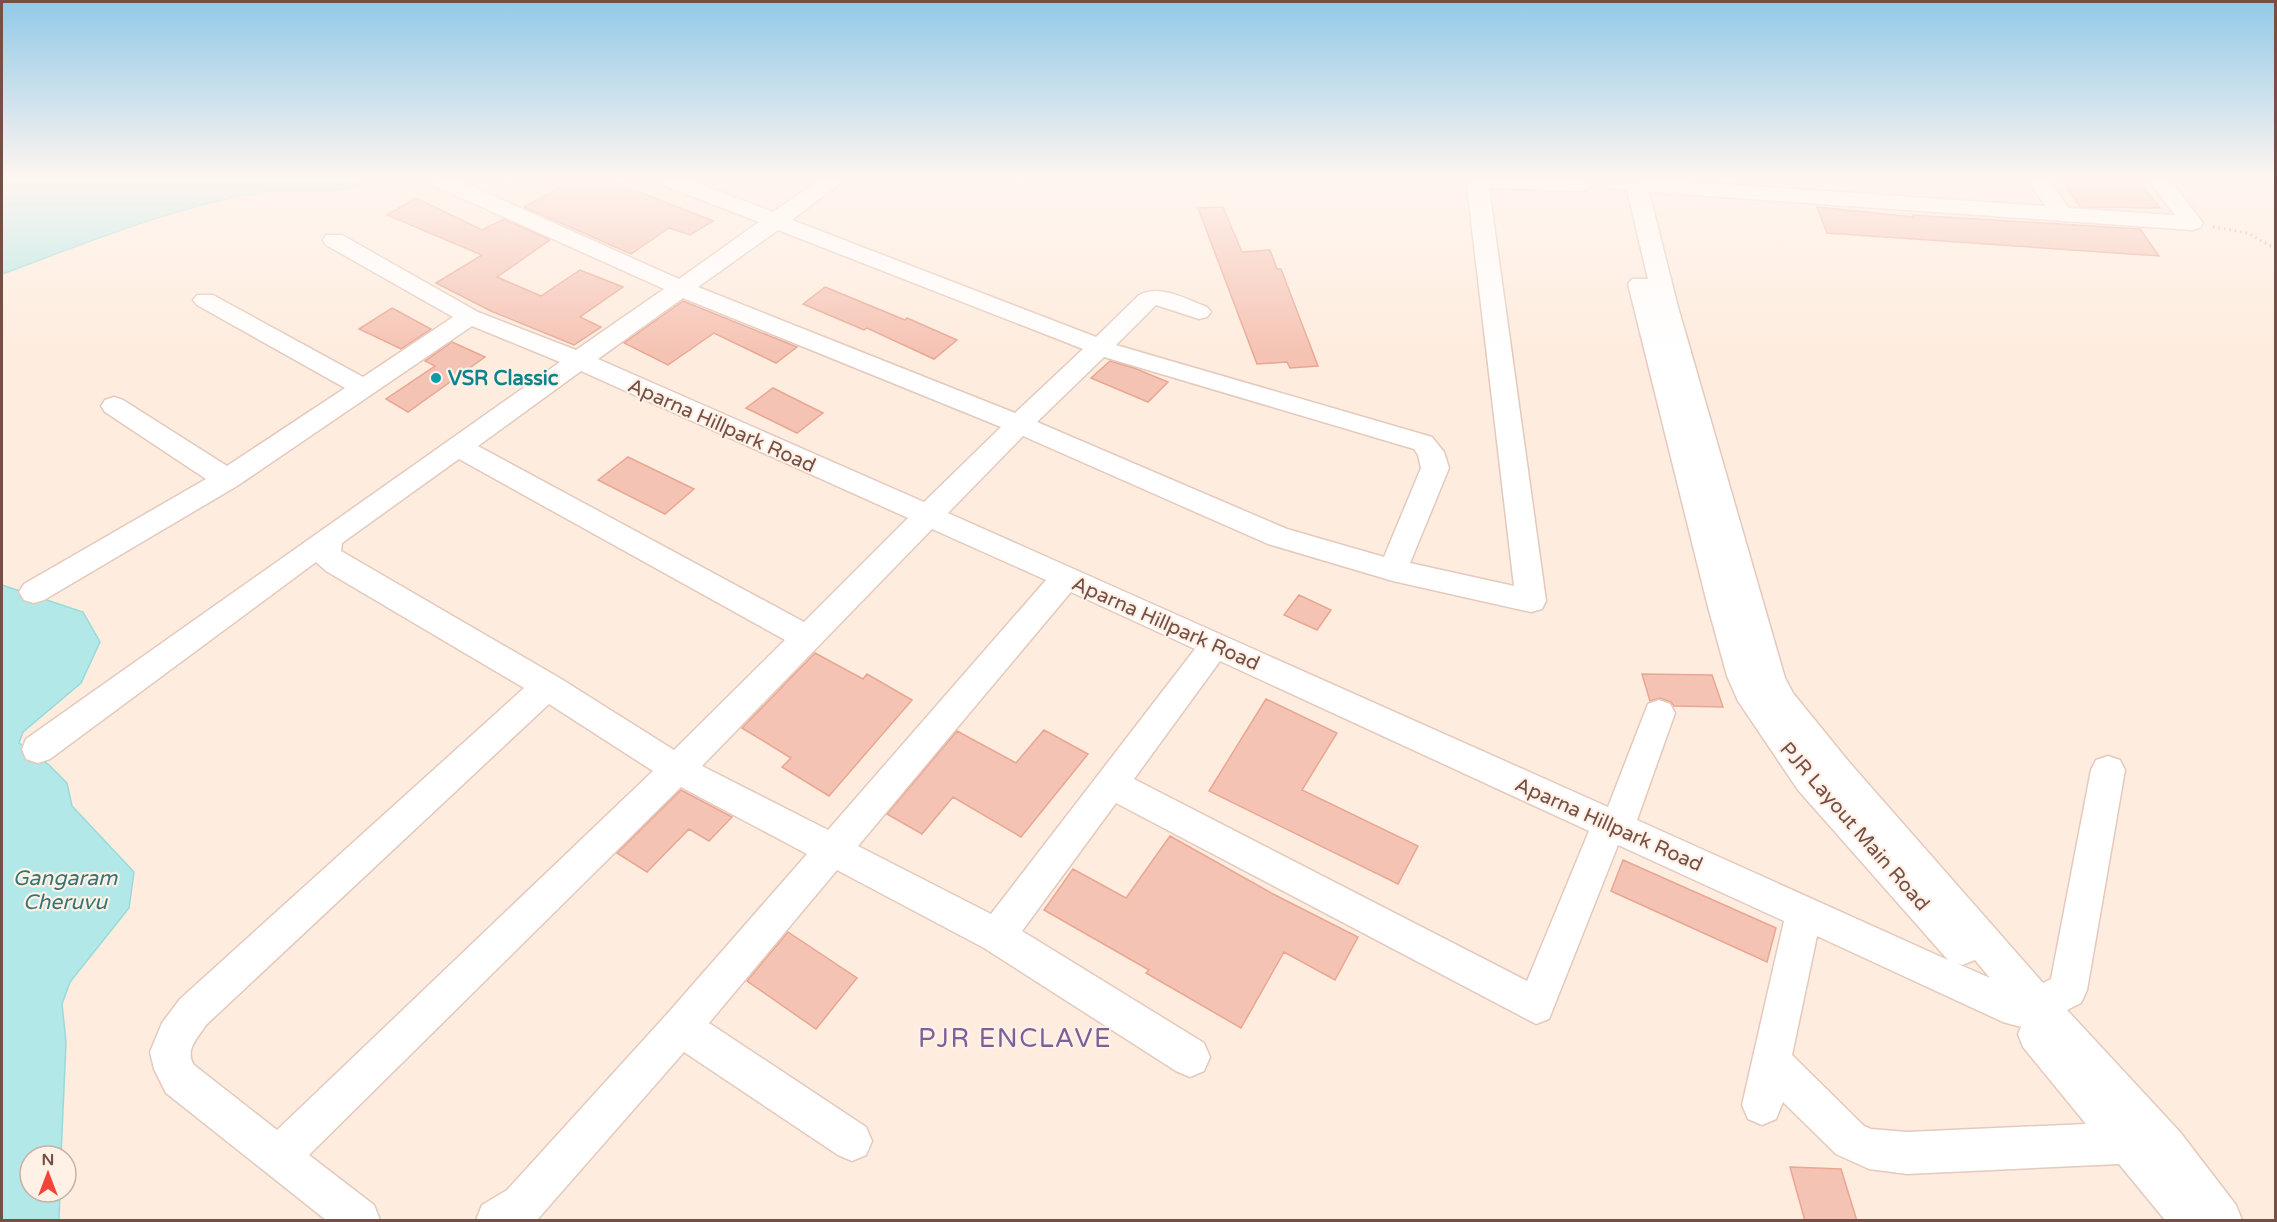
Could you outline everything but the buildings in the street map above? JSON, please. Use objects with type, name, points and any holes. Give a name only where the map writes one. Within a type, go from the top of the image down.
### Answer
[{"type":"street","points":[[569,238],[680,288],[1019,424],[1278,537],[1393,570],[1531,601],[1485,238]]},
{"type":"street","points":[[38,749],[457,446],[750,238]]},
{"type":"street","points":[[819,238],[1003,307],[1125,357],[1423,443],[1431,452],[1435,468],[1393,570]]},
{"type":"street","name":"PJR Layout Main Road","points":[[1636,238],[1660,369],[1722,603],[1743,676],[1754,701],[1810,780],[2027,1007],[2166,1146],[2221,1221]]},
{"type":"street","name":"PJR Layout Main Road","points":[[1644,238],[1666,307],[1770,679],[1796,723],[1908,855],[2027,1007],[2129,1143],[2192,1221]]},
{"type":"street","name":"Aparna Hillpark Road","points":[[334,240],[470,317],[578,360],[928,518],[1066,577],[1613,826],[2027,1007]]},
{"type":"street","points":[[278,1157],[677,769],[1019,424],[1147,300],[1155,296],[1199,312]]},
{"type":"street","points":[[205,300],[362,387]]},
{"type":"street","points":[[34,592],[226,479],[470,317]]},
{"type":"street","points":[[114,406],[226,479]]},
{"type":"street","points":[[457,446],[807,638]]},
{"type":"street","points":[[329,538],[326,554],[336,563],[547,686],[677,769],[998,936],[1190,1057]]},
{"type":"street","points":[[497,1221],[522,1205],[681,1027],[1066,577]]},
{"type":"street","points":[[998,936],[1215,645]]},
{"type":"street","points":[[359,1221],[180,1079],[169,1065],[170,1046],[193,1012],[547,686]]},
{"type":"street","points":[[1112,784],[1536,1006],[1659,713]]},
{"type":"street","points":[[2027,1007],[2068,990],[2108,770]]},
{"type":"street","points":[[1762,1105],[1804,911]]},
{"type":"street","points":[[681,1027],[852,1141]]},
{"type":"street","points":[[1772,1063],[1850,1140],[1869,1149],[1907,1153],[2129,1143]]},
{"type":"path","points":[[2257,238],[2276,249]]},
{"type":"water","points":[[2,238],[101,238],[2,274]]},
{"type":"water","name":"Gangaram Cheruvu","points":[[2,585],[83,612],[100,642],[81,683],[23,732],[19,743],[49,765],[67,783],[72,806],[134,872],[129,908],[70,982],[62,1004],[66,1042],[62,1144],[18,1144],[18,1204],[60,1204],[59,1220],[2,1220]]},
{"type":"place","name":"VSR Classic","points":[[436,378]]},
{"type":"district","name":"PJR ENCLAVE","points":[[1015,1038]]}]
